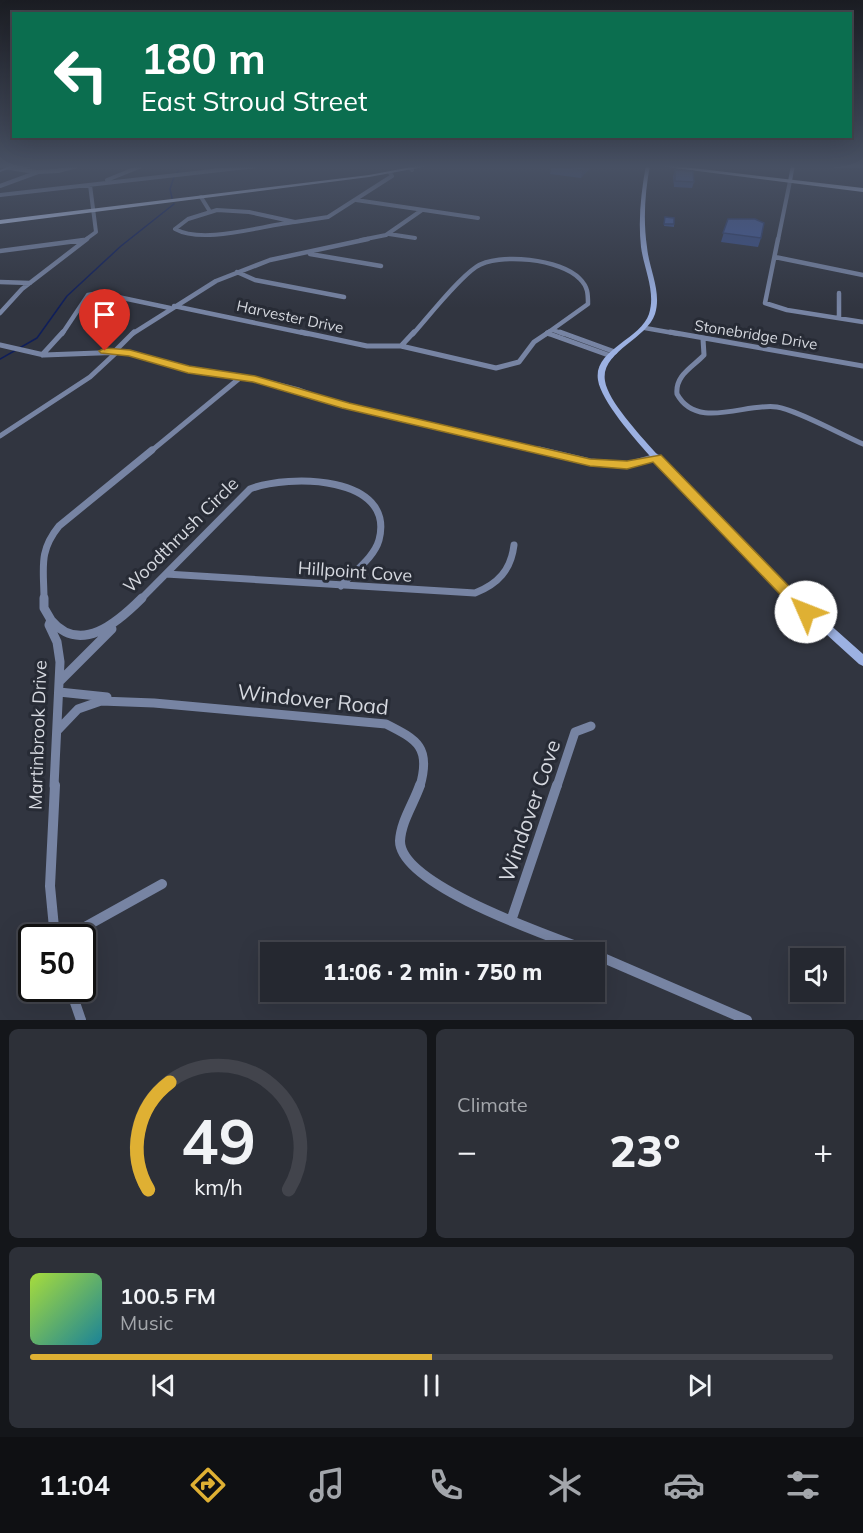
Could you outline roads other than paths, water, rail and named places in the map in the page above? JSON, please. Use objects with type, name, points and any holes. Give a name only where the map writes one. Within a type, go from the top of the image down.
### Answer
[{"type":"main road","points":[[0,222],[79,213]]},
{"type":"main road","points":[[645,213],[643,240],[654,306],[645,328],[613,354],[602,371],[603,390],[614,409],[656,457],[792,598],[863,661]]},
{"type":"street","points":[[0,313],[30,283],[97,231],[93,213]]},
{"type":"street","points":[[199,213],[191,215],[175,230],[182,234],[197,235],[297,222],[332,216],[337,213]]},
{"type":"street","points":[[227,213],[297,222]]},
{"type":"street","points":[[389,234],[418,213]]},
{"type":"street","points":[[440,213],[478,218]]},
{"type":"street","points":[[784,213],[765,303],[787,310],[863,322]]},
{"type":"street","points":[[0,436],[90,377],[130,334],[172,307],[237,272],[270,260],[389,234],[415,238]]},
{"type":"street","points":[[0,251],[86,240]]},
{"type":"street","points":[[305,253],[381,267]]},
{"type":"street","points":[[775,257],[818,268],[863,275]]},
{"type":"street","name":"Harvester Drive","points":[[42,355],[60,337],[88,295],[99,293],[367,346],[401,346],[422,353],[496,368],[519,362],[532,344],[586,306],[589,295],[586,286],[575,275],[556,266],[507,258],[484,262],[476,267],[401,346]]},
{"type":"street","points":[[237,272],[255,280],[344,297]]},
{"type":"street","points":[[0,282],[30,283]]},
{"type":"street","points":[[839,293],[839,318]]},
{"type":"street","name":"Stonebridge Drive","points":[[645,328],[863,366]]},
{"type":"street","points":[[550,332],[613,354]]},
{"type":"street","points":[[703,339],[704,355],[680,377],[675,390],[678,398],[688,406],[717,414],[766,406],[779,407],[863,444]]},
{"type":"street","points":[[0,345],[42,355],[116,351],[182,368],[242,377],[298,390],[346,406],[590,462],[627,465],[656,457]]},
{"type":"street","name":"Martinbrook Drive","points":[[54,924],[50,886],[60,662],[57,642],[49,625],[51,620],[44,608],[44,550],[51,534],[242,377]]},
{"type":"street","name":"Woodthrush Circle","points":[[60,681],[256,485],[274,480],[331,483],[363,494],[376,507],[381,525],[378,543],[341,586]]},
{"type":"street","name":"Hillpoint Cove","points":[[166,574],[475,593],[489,588],[501,579],[513,561],[514,545]]},
{"type":"street","name":"Woodthrush Circle","points":[[51,620],[62,633],[78,636],[106,629],[126,614]]},
{"type":"street","name":"Windover Road","points":[[59,692],[386,724],[400,729],[417,743],[423,754],[425,772],[400,831],[399,840],[404,857],[415,871],[430,882],[568,942]]},
{"type":"street","name":"Windover Road","points":[[57,731],[74,712],[96,701],[154,703]]},
{"type":"street","name":"Windover Cove","points":[[512,918],[575,732],[591,726]]},
{"type":"street","points":[[90,924],[162,884]]},
{"type":"street","name":"Windover Road","points":[[605,958],[747,1020]]},
{"type":"street","points":[[75,1002],[81,1020]]},
{"type":"waterway","points":[[0,359],[37,338],[67,296],[121,246],[163,213]]}]
